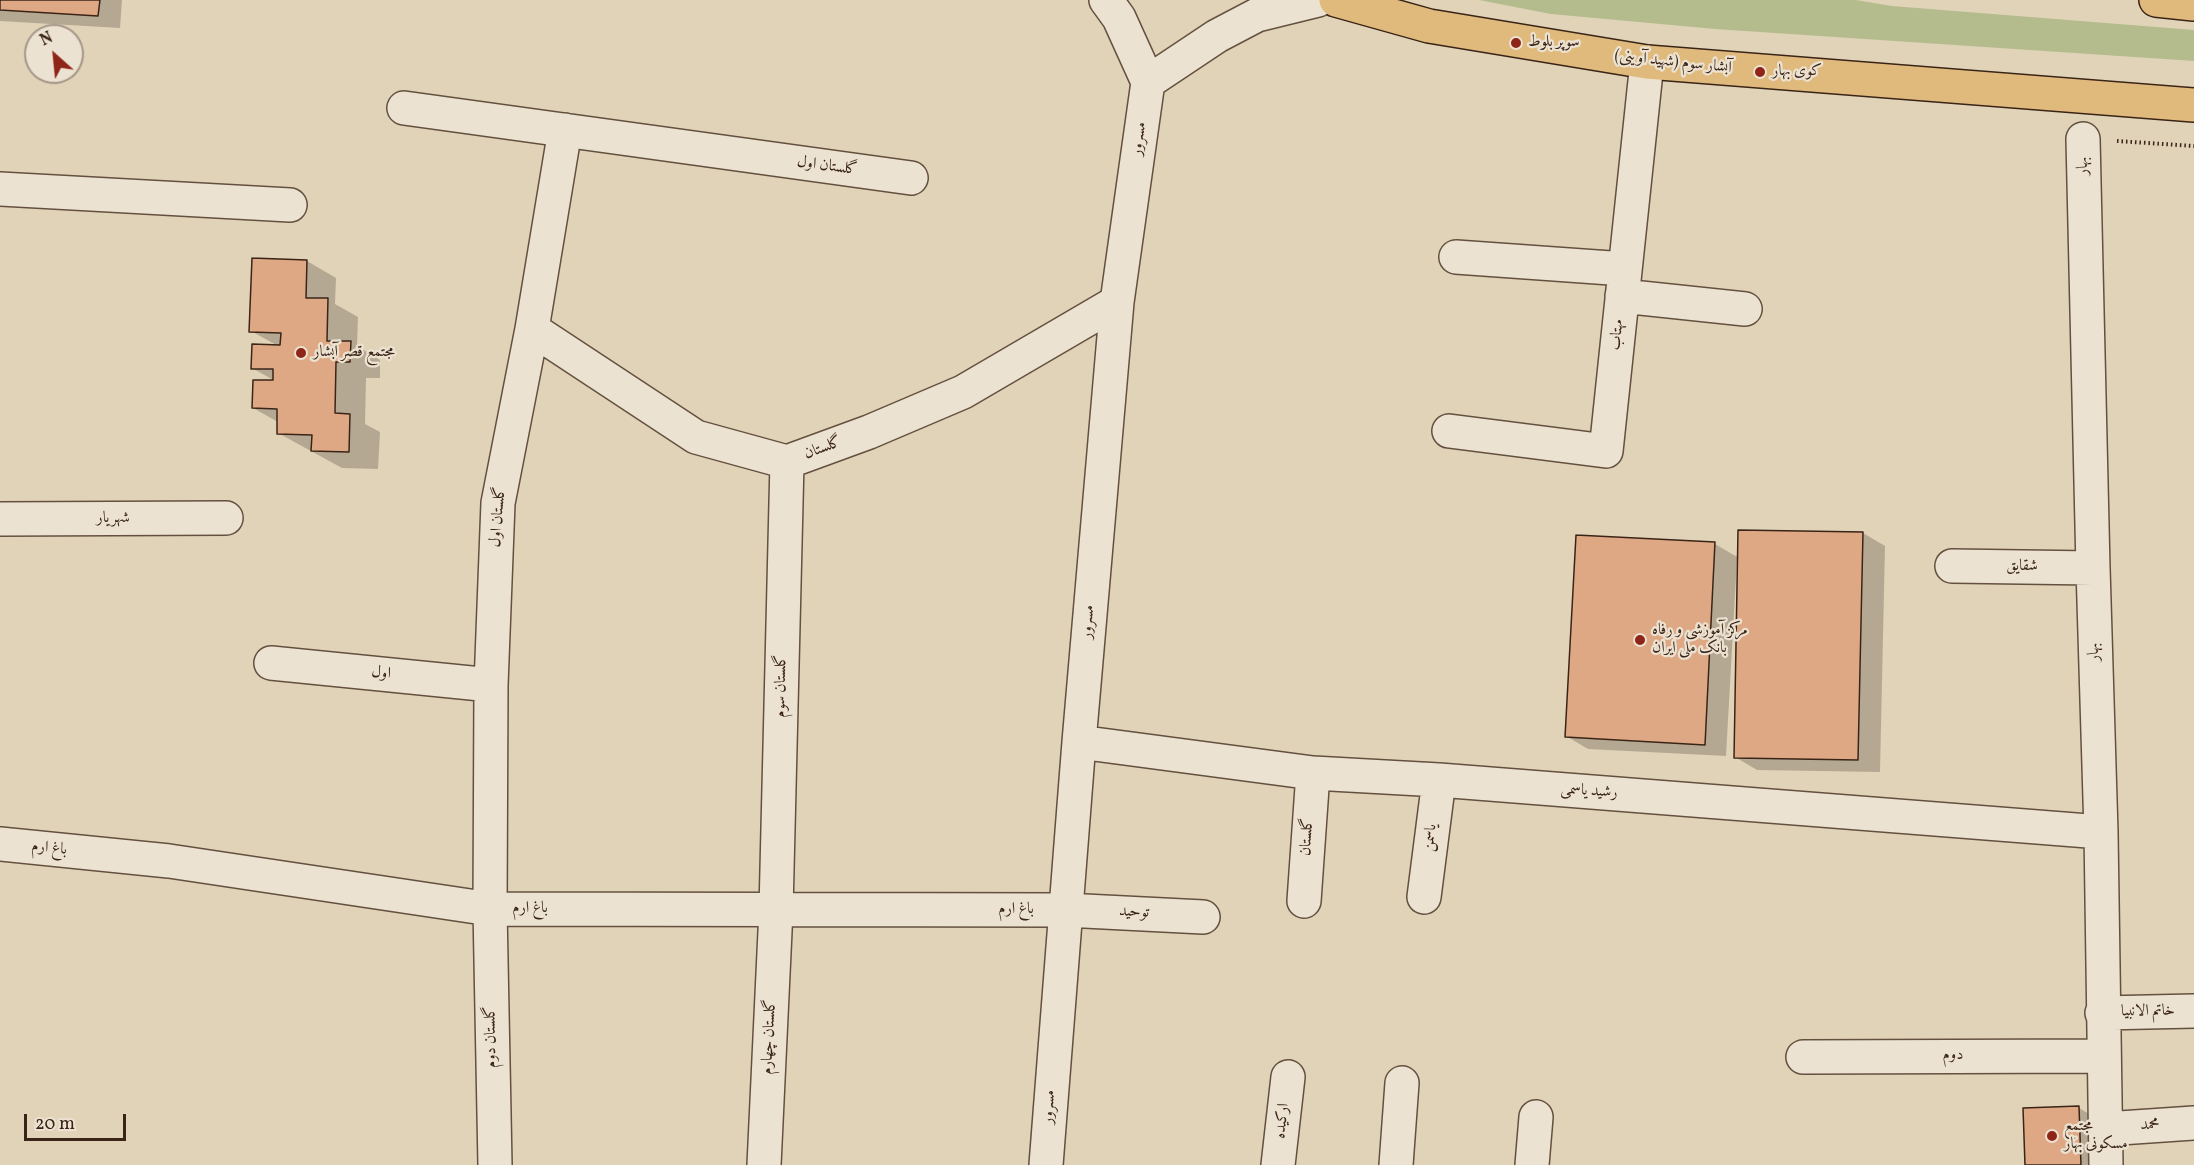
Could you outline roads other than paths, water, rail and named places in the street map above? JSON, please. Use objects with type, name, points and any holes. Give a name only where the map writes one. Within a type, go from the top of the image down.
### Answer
[{"type":"main road","name":"آبشار سوم (شهید آوینی)","points":[[1336,0],[1429,26],[1647,63],[2194,105]]},
{"type":"main road","points":[[2156,0],[2194,4]]},
{"type":"street","points":[[1106,0],[1119,18],[1149,82],[1217,36],[1257,15],[1318,0]]},
{"type":"street","name":"مهتاب","points":[[1449,431],[1606,451],[1647,63]]},
{"type":"street","name":"مسرور","points":[[1046,1165],[1065,910],[1117,302],[1149,82]]},
{"type":"street","name":"گلستان اول","points":[[404,108],[911,178]]},
{"type":"street","name":"گلستان اول","points":[[490,909],[491,685],[498,503],[532,329],[565,130]]},
{"type":"street","name":"بهار","points":[[2083,139],[2092,568],[2101,832],[2106,1165]]},
{"type":"street","points":[[0,189],[290,205]]},
{"type":"street","points":[[1456,257],[1624,283],[1745,309]]},
{"type":"street","name":"گلستان","points":[[532,329],[696,437],[787,462],[869,432],[963,392],[1117,302]]},
{"type":"street","name":"گلستان سوم","points":[[776,910],[787,462]]},
{"type":"street","name":"شهریار","points":[[0,519],[226,518]]},
{"type":"street","name":"شقایق","points":[[1952,566],[2092,568]]},
{"type":"street","name":"اول","points":[[271,663],[491,685]]},
{"type":"street","name":"رشید یاسمی","points":[[1079,742],[1313,773],[1439,780],[2101,832]]},
{"type":"street","name":"گلستان","points":[[1304,902],[1313,773]]},
{"type":"street","name":"یاسمن","points":[[1424,897],[1439,780]]},
{"type":"street","name":"باغ ارم","points":[[0,844],[169,861],[490,909],[1065,910]]},
{"type":"street","name":"گلستان دوم","points":[[490,909],[495,1165]]},
{"type":"street","name":"گلستان چهارم","points":[[764,1165],[776,910]]},
{"type":"street","name":"توحید","points":[[1065,910],[1203,917]]},
{"type":"street","name":"خاتم الانبیا","points":[[2102,1013],[2194,1011]]},
{"type":"street","name":"دوم","points":[[1803,1057],[2103,1056]]},
{"type":"street","name":"ارکیده","points":[[1278,1165],[1288,1077]]},
{"type":"street","points":[[1396,1165],[1402,1083]]},
{"type":"street","points":[[1532,1165],[1536,1118]]},
{"type":"street","name":"محمد","points":[[2105,1129],[2194,1123]]},
{"type":"place","name":"سوپر بلوط","points":[[1516,43]]},
{"type":"place","name":"کوی بهار","points":[[1760,72]]},
{"type":"place","name":"مجتمع قصر آبشار","points":[[301,353]]},
{"type":"place","name":"مرکز آموزشی و رفاه بانک ملی ایران","points":[[1640,640]]},
{"type":"place","name":"مجتمع مسکونی بهار","points":[[2052,1136]]}]
